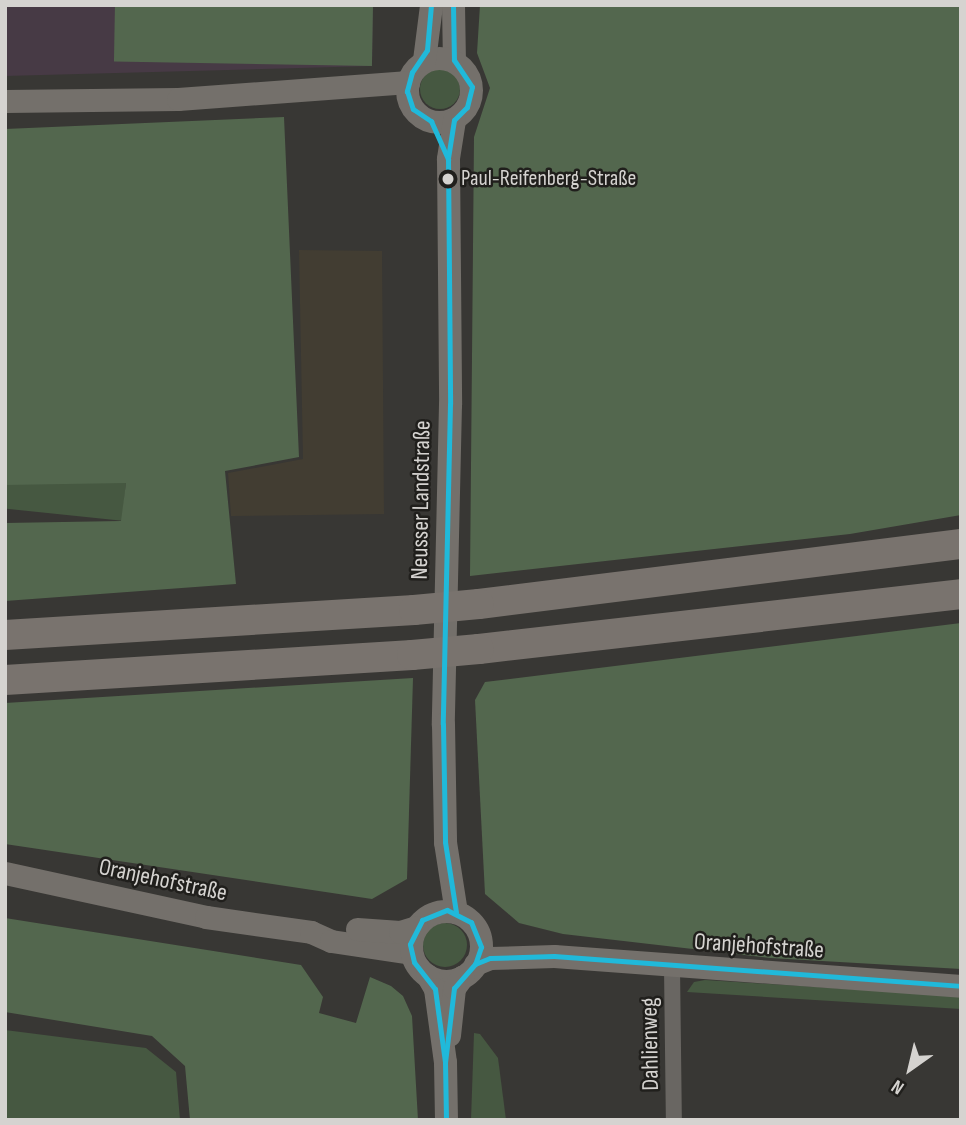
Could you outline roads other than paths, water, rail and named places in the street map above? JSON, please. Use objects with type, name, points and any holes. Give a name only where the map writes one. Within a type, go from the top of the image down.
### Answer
[{"type":"highway","points":[[5,635],[479,604],[961,544]]},
{"type":"highway","points":[[5,680],[479,649],[961,594]]},
{"type":"main road","points":[[5,101],[178,99],[308,90],[340,84],[408,91],[424,60],[431,5]]},
{"type":"main road","name":"Neusser Landstraße","points":[[453,5],[454,60],[472,86],[467,107],[454,120],[448,159],[445,842],[456,912]]},
{"type":"main road","points":[[424,60],[454,60]]},
{"type":"main road","name":"Neusser Landstraße","points":[[408,91],[413,109],[431,121],[448,159]]},
{"type":"main road","points":[[431,121],[454,120]]},
{"type":"main road","name":"Neusser Landstraße","points":[[422,920],[445,842]]},
{"type":"main road","name":"Oranjehofstraße","points":[[5,873],[206,917],[311,932],[331,941],[411,953]]},
{"type":"main road","points":[[445,1062],[454,988],[469,970],[480,938],[471,922],[456,912],[422,920],[411,953],[435,989],[445,1062],[446,1120]]},
{"type":"main road","name":"Oranjehofstraße","points":[[311,932],[333,926],[400,932],[422,920]]},
{"type":"main road","name":"Oranjehofstraße","points":[[480,938],[554,956]]},
{"type":"main road","name":"Oranjehofstraße","points":[[469,970],[490,958],[554,956],[672,967],[961,985]]},
{"type":"main road","points":[[427,975],[444,981],[469,970]]},
{"type":"street","name":"Dahlienweg","points":[[672,967],[674,1120]]},
{"type":"place","name":"Paul-Reifenberg-Straße","points":[[448,179]]}]
